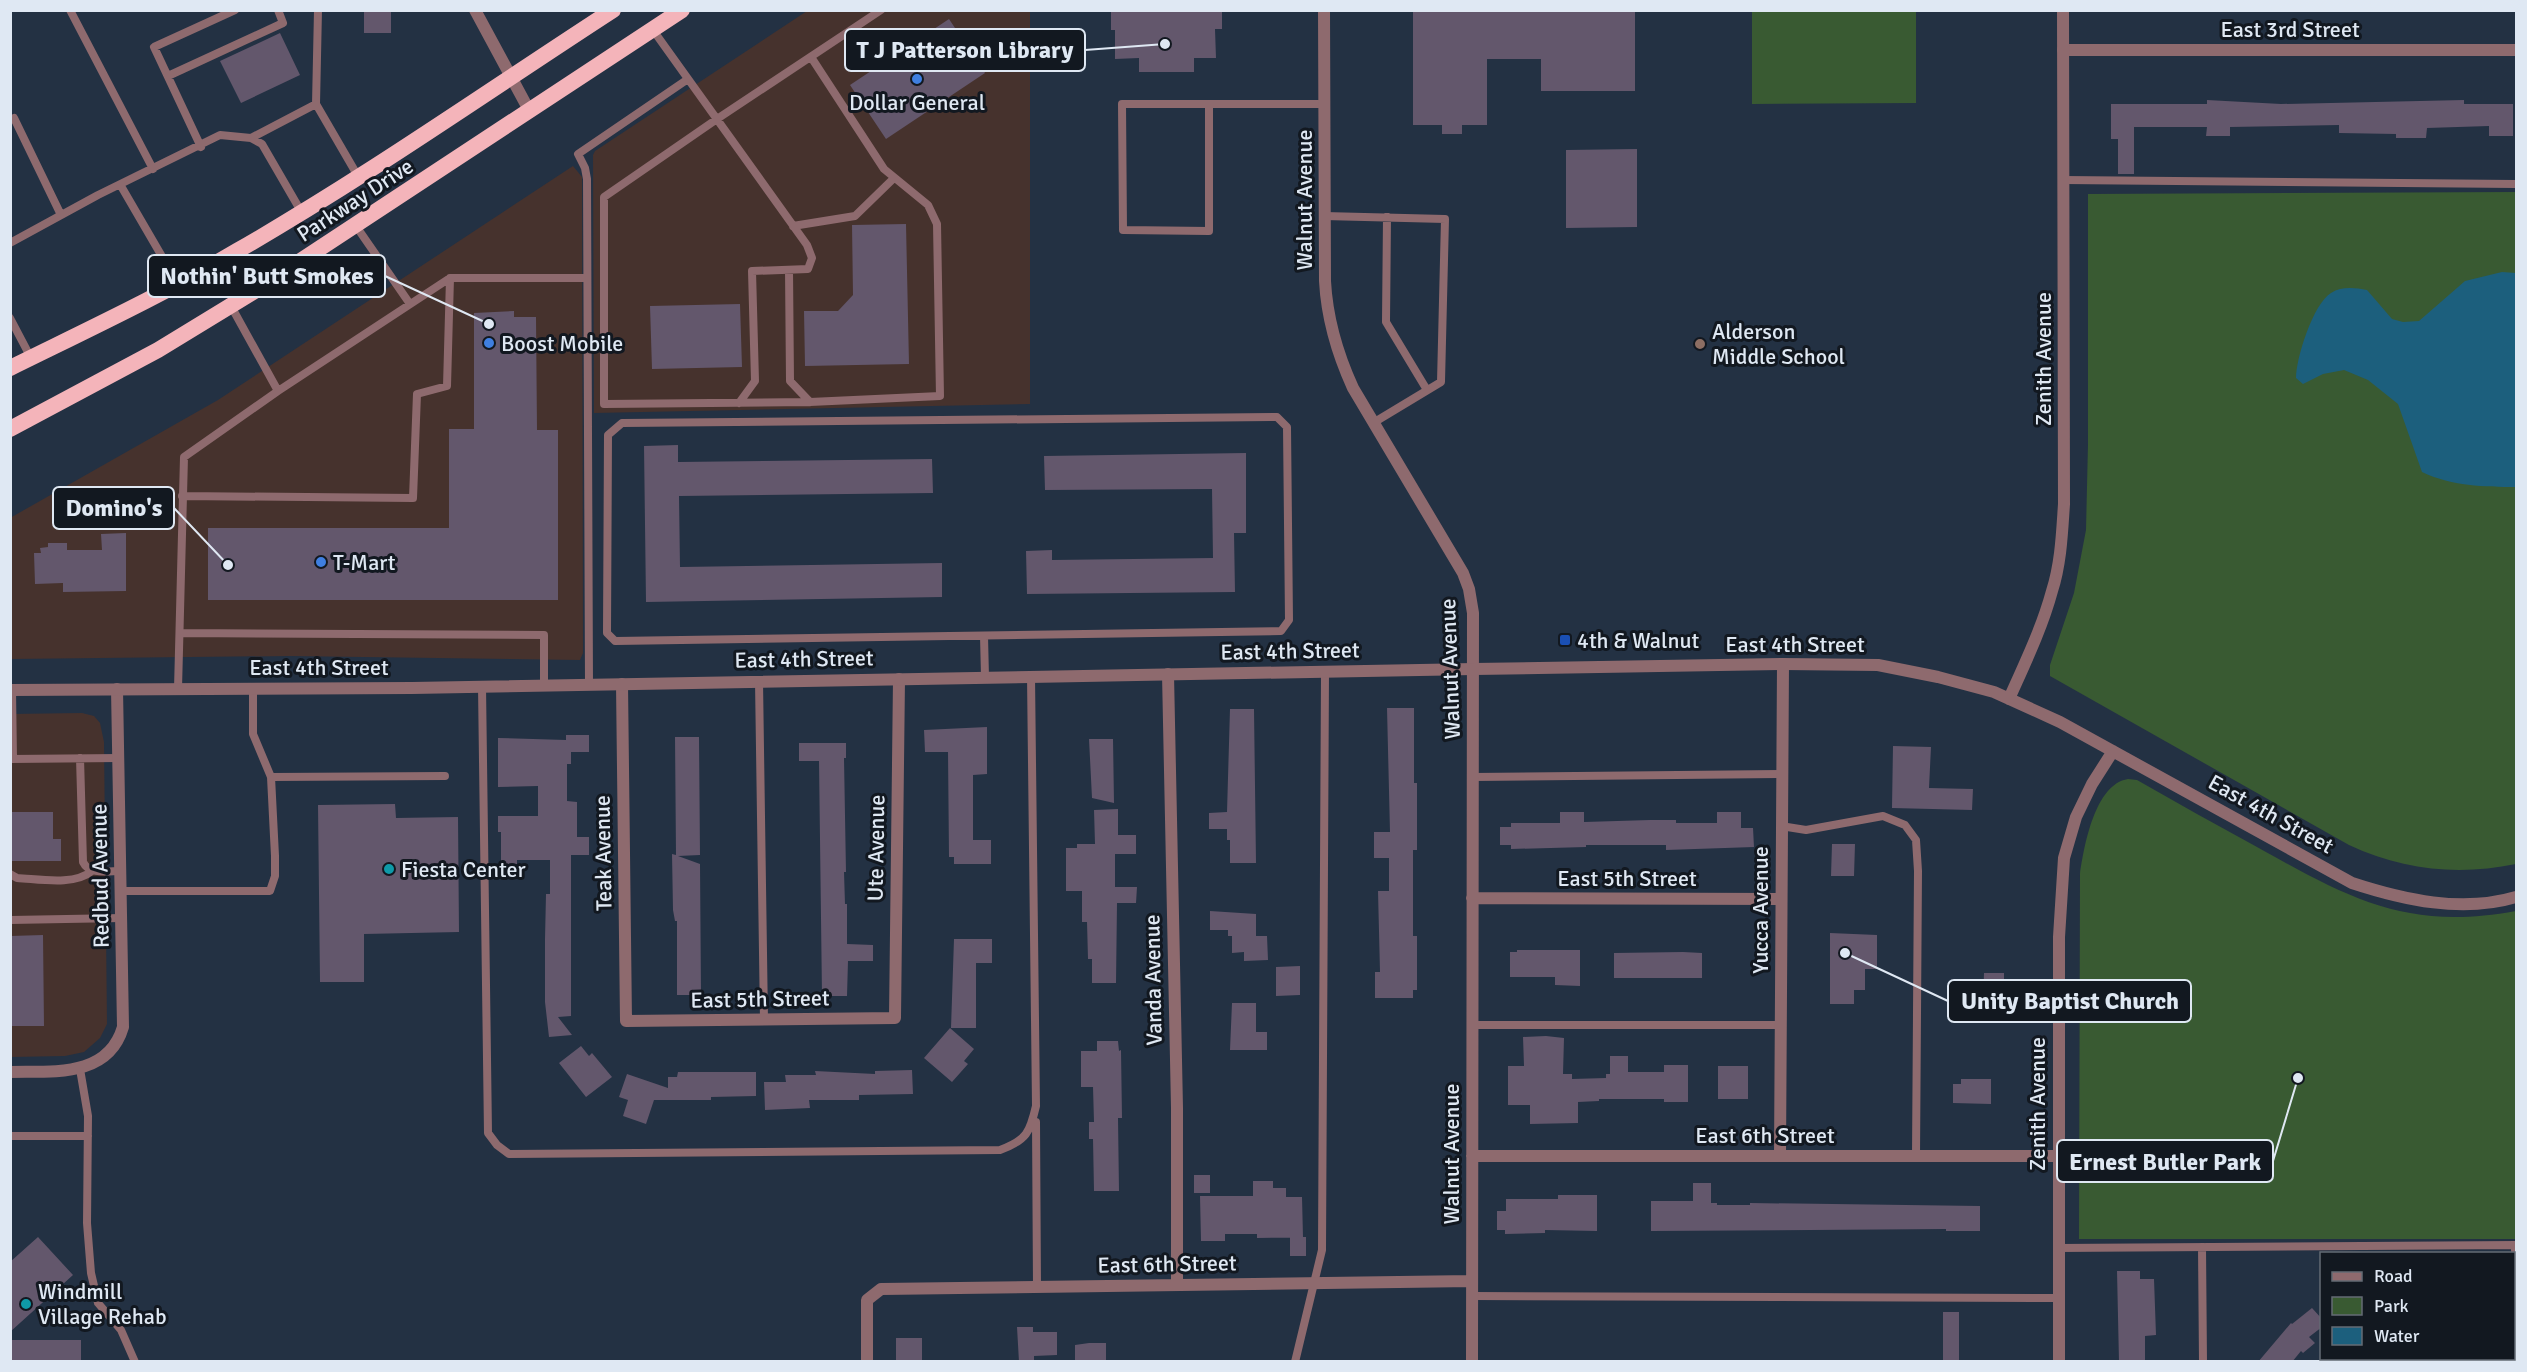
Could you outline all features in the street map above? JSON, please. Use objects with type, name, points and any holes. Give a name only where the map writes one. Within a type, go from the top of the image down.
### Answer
[{"type":"highway","name":"Parkway Drive","points":[[10,368],[135,308],[302,213],[359,178],[613,10]]},
{"type":"highway","name":"Parkway Drive","points":[[10,429],[158,350],[231,306],[530,112],[682,10]]},
{"type":"street","points":[[475,10],[530,112]]},
{"type":"street","name":"Walnut Avenue","points":[[1324,10],[1324,281],[1329,322],[1345,371],[1373,423],[1463,573],[1469,589],[1473,613],[1472,1362]]},
{"type":"street","name":"Zenith Avenue","points":[[2009,699],[2053,590],[2064,504],[2063,10]]},
{"type":"street","name":"East 3rd Street","points":[[2063,50],[2517,50]]},
{"type":"street","name":"East 4th Street","points":[[11,690],[544,686],[1325,671],[1783,664],[1878,665],[1938,677],[1994,692],[2060,722],[2352,883],[2396,897],[2431,903],[2469,903],[2517,897]]},
{"type":"street","name":"Yucca Avenue","points":[[1780,1156],[1783,664]]},
{"type":"street","name":"Vanda Avenue","points":[[1168,674],[1177,1096],[1177,1285]]},
{"type":"street","name":"Ute Avenue","points":[[895,1018],[899,679]]},
{"type":"street","name":"Teak Avenue","points":[[622,684],[626,1021]]},
{"type":"street","name":"Redbud Avenue","points":[[80,1069],[99,1062],[106,1056],[118,1040],[124,1022],[117,689]]},
{"type":"street","name":"Zenith Avenue","points":[[2059,1362],[2059,937],[2064,858],[2076,817],[2092,784],[2113,751]]},
{"type":"street","name":"East 5th Street","points":[[1472,898],[1781,899]]},
{"type":"street","name":"East 5th Street","points":[[626,1021],[895,1018]]},
{"type":"street","points":[[10,1072],[80,1069]]},
{"type":"street","name":"East 6th Street","points":[[1472,1156],[2058,1156]]},
{"type":"street","name":"East 6th Street","points":[[867,1362],[867,1300],[881,1289],[1472,1281]]},
{"type":"lane","points":[[70,10],[153,169]]},
{"type":"lane","points":[[201,147],[154,47],[235,10]]},
{"type":"lane","points":[[168,76],[283,22],[278,10]]},
{"type":"lane","points":[[318,10],[316,104],[359,178]]},
{"type":"lane","points":[[811,57],[884,169],[893,179],[928,206],[937,224],[940,396],[810,402],[604,404],[604,197],[717,118],[881,10]]},
{"type":"lane","points":[[653,30],[807,244],[812,258],[808,269],[752,271],[755,381],[739,403]]},
{"type":"lane","points":[[589,684],[587,179],[585,168],[578,154],[688,79]]},
{"type":"lane","points":[[251,138],[316,104]]},
{"type":"lane","points":[[1209,104],[1209,231],[1123,230],[1122,104],[1209,104],[1324,104]]},
{"type":"lane","points":[[12,117],[61,215]]},
{"type":"lane","points":[[10,243],[61,215],[201,147],[220,135],[251,138],[262,144],[302,213]]},
{"type":"lane","points":[[794,226],[855,216],[893,179]]},
{"type":"lane","points":[[2063,180],[2517,184]]},
{"type":"lane","points":[[121,186],[178,284]]},
{"type":"lane","points":[[1324,216],[1445,219],[1441,382],[1373,423]]},
{"type":"lane","points":[[1388,217],[1386,322],[1428,390]]},
{"type":"lane","points":[[356,226],[410,304]]},
{"type":"lane","points":[[789,270],[790,381],[810,402]]},
{"type":"lane","points":[[178,689],[184,457],[278,391],[450,278],[587,278]]},
{"type":"lane","points":[[182,496],[413,498],[417,394],[447,386],[450,278]]},
{"type":"lane","points":[[231,306],[278,391]]},
{"type":"lane","points":[[10,318],[31,358]]},
{"type":"lane","points":[[1277,417],[1287,427],[1289,620],[1281,631],[984,636],[615,640],[608,633],[608,435],[622,423],[1277,417]]},
{"type":"lane","points":[[181,633],[544,635],[544,686]]},
{"type":"lane","points":[[984,636],[986,677]]},
{"type":"lane","points":[[1295,1362],[1322,1250],[1325,671]]},
{"type":"lane","points":[[1031,676],[1037,1287]]},
{"type":"lane","points":[[759,681],[764,1020]]},
{"type":"lane","points":[[482,686],[488,1133],[508,1154],[1000,1150],[1017,1144],[1031,1130],[1036,1106]]},
{"type":"lane","points":[[122,891],[270,891],[275,876],[271,777],[253,734],[253,688]]},
{"type":"lane","points":[[11,690],[12,759],[119,758]]},
{"type":"lane","points":[[80,758],[83,862],[85,867],[92,871]]},
{"type":"lane","points":[[1473,777],[1782,774]]},
{"type":"lane","points":[[271,777],[445,776]]},
{"type":"lane","points":[[1781,826],[1806,830],[1883,816],[1905,825],[1916,840],[1918,871],[1916,1156]]},
{"type":"lane","points":[[10,874],[17,878],[64,879],[77,878],[92,871],[121,871]]},
{"type":"lane","points":[[10,920],[122,918]]},
{"type":"lane","points":[[1472,1025],[1780,1025]]},
{"type":"lane","points":[[80,1069],[88,1116],[87,1223],[91,1273],[98,1303],[121,1329],[135,1362]]},
{"type":"lane","points":[[10,1136],[88,1136]]},
{"type":"lane","points":[[2058,1248],[2516,1245],[2516,1362]]},
{"type":"lane","points":[[2202,1247],[2203,1362]]},
{"type":"lane","points":[[1472,1296],[2059,1298]]},
{"type":"shaded area","points":[[807,11],[1030,11],[1030,404],[594,413],[593,155],[595,151]]},
{"type":"shaded area","points":[[573,166],[582,177],[583,653],[580,660],[290,656],[11,659],[10,518],[218,400]]},
{"type":"shaded area","points":[[82,713],[94,716],[100,723],[104,742],[107,1024],[100,1038],[84,1052],[65,1056],[11,1057],[10,714]]},
{"type":"green space","points":[[1752,11],[1916,11],[1916,103],[1752,104]]},
{"type":"green space","points":[[2516,192],[2516,864],[2473,870],[2431,868],[2390,860],[2349,845],[2050,676],[2050,665],[2074,593],[2086,530],[2088,194]]},
{"type":"green space","points":[[2128,779],[2137,780],[2321,882],[2381,906],[2443,917],[2516,911],[2516,1239],[2079,1239],[2080,874],[2088,833],[2099,804],[2117,783]]},
{"type":"water","points":[[2502,272],[2516,273],[2516,487],[2456,483],[2422,472],[2398,404],[2368,380],[2344,370],[2323,374],[2303,384],[2296,378],[2302,345],[2312,319],[2324,299],[2331,293],[2349,288],[2367,290],[2392,319],[2403,322],[2419,321],[2465,281]]},
{"type":"building","points":[[364,10],[391,10],[391,33],[364,33]]},
{"type":"building","points":[[1111,10],[1222,10],[1222,29],[1215,29],[1216,58],[1194,58],[1194,72],[1139,72],[1139,58],[1115,59],[1115,30],[1111,30]]},
{"type":"building","points":[[1413,10],[1635,10],[1635,91],[1541,91],[1541,59],[1487,59],[1487,125],[1462,125],[1462,134],[1442,134],[1442,125],[1413,125]]},
{"type":"building","name":"Dollar General","points":[[949,19],[985,73],[886,139],[850,85]]},
{"type":"building","points":[[280,33],[300,75],[241,103],[220,61]]},
{"type":"building","points":[[2207,100],[2281,104],[2464,100],[2464,104],[2513,104],[2513,136],[2489,136],[2489,126],[2427,128],[2426,138],[2396,138],[2396,134],[2339,133],[2339,125],[2230,127],[2230,136],[2206,136],[2207,127],[2134,127],[2134,174],[2118,174],[2118,139],[2111,139],[2111,104],[2207,104]]},
{"type":"building","points":[[1637,149],[1637,227],[1566,228],[1566,150]]},
{"type":"building","points":[[906,224],[909,364],[805,366],[804,311],[838,311],[853,295],[852,225]]},
{"type":"building","points":[[740,304],[742,367],[652,369],[650,306]]},
{"type":"building","points":[[514,311],[514,317],[536,317],[537,430],[558,430],[558,600],[208,600],[208,528],[449,528],[449,429],[474,429],[474,313]]},
{"type":"building","points":[[678,445],[678,462],[932,459],[933,493],[679,496],[680,567],[942,563],[942,597],[646,602],[644,446]]},
{"type":"building","points":[[1246,453],[1246,533],[1234,533],[1235,592],[1027,594],[1026,551],[1052,550],[1052,560],[1213,558],[1212,489],[1045,490],[1044,456]]},
{"type":"building","points":[[126,533],[126,591],[63,592],[63,583],[35,584],[34,553],[41,553],[40,548],[48,547],[48,543],[67,543],[67,550],[102,550],[101,534]]},
{"type":"building","points":[[1387,708],[1414,708],[1417,850],[1413,850],[1413,936],[1417,936],[1417,990],[1413,990],[1413,998],[1375,998],[1375,972],[1380,972],[1378,891],[1389,891],[1389,858],[1374,858],[1374,832],[1390,832]]},
{"type":"building","points":[[1230,709],[1254,709],[1256,863],[1230,863],[1230,840],[1227,840],[1227,829],[1209,829],[1209,813],[1227,812]]},
{"type":"building","points":[[987,727],[987,774],[973,775],[973,840],[991,840],[991,864],[954,864],[954,857],[949,857],[948,752],[925,752],[924,730]]},
{"type":"building","points":[[566,735],[589,735],[589,752],[571,752],[571,764],[567,764],[567,801],[577,802],[577,837],[589,837],[589,855],[571,855],[571,1016],[558,1017],[572,1035],[549,1037],[545,1002],[545,939],[546,894],[550,894],[550,860],[517,860],[517,864],[501,864],[501,832],[498,832],[498,816],[538,816],[538,786],[498,787],[498,738],[566,740]]},
{"type":"building","points":[[675,737],[699,737],[700,855],[678,856],[700,864],[701,995],[677,995],[677,921],[675,921],[673,910],[672,854],[676,855]]},
{"type":"building","points":[[1089,739],[1113,739],[1114,803],[1092,798]]},
{"type":"building","points":[[799,743],[846,743],[846,758],[844,758],[846,872],[844,872],[847,944],[873,945],[873,961],[848,961],[847,996],[822,996],[819,761],[799,761]]},
{"type":"building","points":[[1893,746],[1931,747],[1929,788],[1973,789],[1972,810],[1892,808]]},
{"type":"building","name":"Fiesta Center","points":[[395,804],[396,818],[458,817],[459,932],[364,934],[364,982],[320,982],[318,805]]},
{"type":"building","points":[[1118,809],[1118,835],[1136,835],[1136,854],[1115,854],[1115,887],[1137,887],[1136,903],[1117,903],[1116,983],[1092,983],[1092,959],[1088,959],[1087,922],[1082,922],[1082,891],[1066,891],[1066,848],[1077,848],[1077,844],[1095,844],[1094,810]]},
{"type":"building","points":[[10,812],[53,812],[53,839],[61,839],[61,861],[12,861]]},
{"type":"building","points":[[1560,812],[1584,812],[1584,822],[1676,820],[1676,823],[1717,823],[1717,812],[1741,812],[1741,828],[1753,828],[1754,847],[1666,850],[1666,845],[1586,845],[1586,847],[1511,849],[1511,845],[1500,845],[1500,827],[1511,827],[1511,823],[1560,823]]},
{"type":"building","points":[[1832,844],[1855,844],[1854,876],[1831,876]]},
{"type":"building","points":[[1210,911],[1256,914],[1256,936],[1267,936],[1268,960],[1244,961],[1244,952],[1232,953],[1232,936],[1228,936],[1228,930],[1210,930]]},
{"type":"building","points":[[1830,933],[1877,935],[1877,969],[1865,969],[1865,990],[1854,990],[1854,1004],[1830,1004]]},
{"type":"building","points":[[43,935],[44,1026],[10,1026],[10,936]]},
{"type":"building","points":[[954,939],[992,939],[992,963],[976,963],[976,1028],[951,1028]]},
{"type":"building","points":[[1517,950],[1580,950],[1580,986],[1555,985],[1555,977],[1510,977],[1510,952],[1517,952]]},
{"type":"building","points":[[1614,953],[1702,953],[1702,978],[1614,978]]},
{"type":"building","points":[[1300,966],[1300,995],[1276,996],[1276,967]]},
{"type":"building","points":[[1984,973],[2004,973],[2004,1003],[1983,1003]]},
{"type":"building","points":[[1232,1003],[1256,1003],[1256,1032],[1267,1032],[1267,1050],[1230,1050]]},
{"type":"building","points":[[950,1028],[974,1049],[964,1061],[968,1064],[952,1082],[924,1058]]},
{"type":"building","points":[[1523,1037],[1564,1038],[1563,1074],[1572,1074],[1572,1079],[1606,1078],[1606,1074],[1610,1074],[1610,1056],[1628,1056],[1628,1072],[1664,1072],[1664,1065],[1688,1065],[1688,1102],[1664,1102],[1664,1099],[1599,1099],[1599,1101],[1578,1102],[1578,1123],[1530,1124],[1530,1105],[1508,1105],[1508,1066],[1524,1066]]},
{"type":"building","points":[[1097,1041],[1118,1041],[1119,1051],[1121,1050],[1122,1118],[1118,1118],[1119,1191],[1094,1191],[1093,1139],[1089,1139],[1089,1122],[1094,1122],[1093,1087],[1081,1087],[1081,1051],[1097,1051]]},
{"type":"building","points":[[581,1046],[589,1056],[592,1053],[612,1077],[586,1097],[559,1063]]},
{"type":"building","points":[[1718,1066],[1748,1066],[1748,1099],[1718,1099]]},
{"type":"building","points":[[912,1070],[913,1094],[859,1095],[859,1100],[809,1100],[810,1108],[765,1110],[764,1082],[786,1082],[785,1075],[816,1075],[815,1071],[875,1074],[875,1071]]},
{"type":"building","points":[[678,1072],[756,1072],[756,1096],[711,1097],[711,1100],[654,1100],[646,1124],[623,1116],[628,1100],[619,1097],[627,1074],[668,1088],[668,1077],[677,1077]]},
{"type":"building","points":[[1961,1079],[1991,1079],[1991,1104],[1953,1103],[1953,1084],[1961,1084]]},
{"type":"building","points":[[1194,1175],[1210,1175],[1210,1193],[1194,1193]]},
{"type":"building","points":[[1253,1181],[1273,1181],[1273,1188],[1286,1188],[1286,1197],[1302,1197],[1303,1237],[1257,1238],[1257,1234],[1225,1234],[1225,1241],[1201,1241],[1200,1196],[1253,1196]]},
{"type":"building","points":[[1693,1183],[1711,1183],[1711,1203],[1717,1203],[1717,1205],[1750,1205],[1750,1203],[1980,1206],[1980,1231],[1946,1231],[1946,1229],[1651,1231],[1651,1201],[1693,1201]]},
{"type":"building","points":[[1558,1195],[1597,1195],[1597,1231],[1545,1230],[1545,1233],[1505,1234],[1505,1230],[1497,1230],[1497,1211],[1506,1211],[1506,1199],[1558,1199]]},
{"type":"building","name":"Windmill Village Rehab","points":[[38,1237],[73,1275],[10,1332],[10,1262]]},
{"type":"building","points":[[1290,1237],[1306,1237],[1306,1256],[1290,1256]]},
{"type":"building","points":[[2117,1271],[2140,1271],[2140,1279],[2154,1279],[2156,1335],[2145,1336],[2145,1362],[2119,1362]]},
{"type":"building","points":[[2312,1308],[2320,1317],[2320,1329],[2309,1337],[2315,1343],[2303,1353],[2301,1351],[2292,1362],[2258,1362],[2291,1323]]},
{"type":"building","points":[[1943,1312],[1959,1312],[1959,1362],[1943,1362]]},
{"type":"building","points":[[1017,1327],[1033,1327],[1033,1332],[1057,1332],[1057,1355],[1034,1356],[1034,1362],[1019,1362]]},
{"type":"building","points":[[896,1338],[922,1338],[922,1362],[896,1362]]},
{"type":"building","name":"Windmill Village Rehab","points":[[10,1340],[81,1340],[81,1362],[10,1362]]},
{"type":"building","points":[[1106,1343],[1106,1362],[1075,1362],[1075,1345]]},
{"type":"place","name":"T J Patterson Library","points":[[1165,44]]},
{"type":"place","name":"Dollar General","points":[[917,79]]},
{"type":"place","name":"Nothin' Butt Smokes","points":[[489,324]]},
{"type":"place","name":"Boost Mobile","points":[[489,343]]},
{"type":"place","name":"Alderson Middle School","points":[[1700,344]]},
{"type":"place","name":"T-Mart","points":[[321,562]]},
{"type":"place","name":"Domino's","points":[[228,565]]},
{"type":"place","name":"4th & Walnut","points":[[1565,640]]},
{"type":"place","name":"Fiesta Center","points":[[389,869]]},
{"type":"place","name":"Unity Baptist Church","points":[[1845,953]]},
{"type":"place","name":"Ernest Butler Park","points":[[2298,1078]]},
{"type":"place","name":"Windmill Village Rehab","points":[[26,1304]]}]
